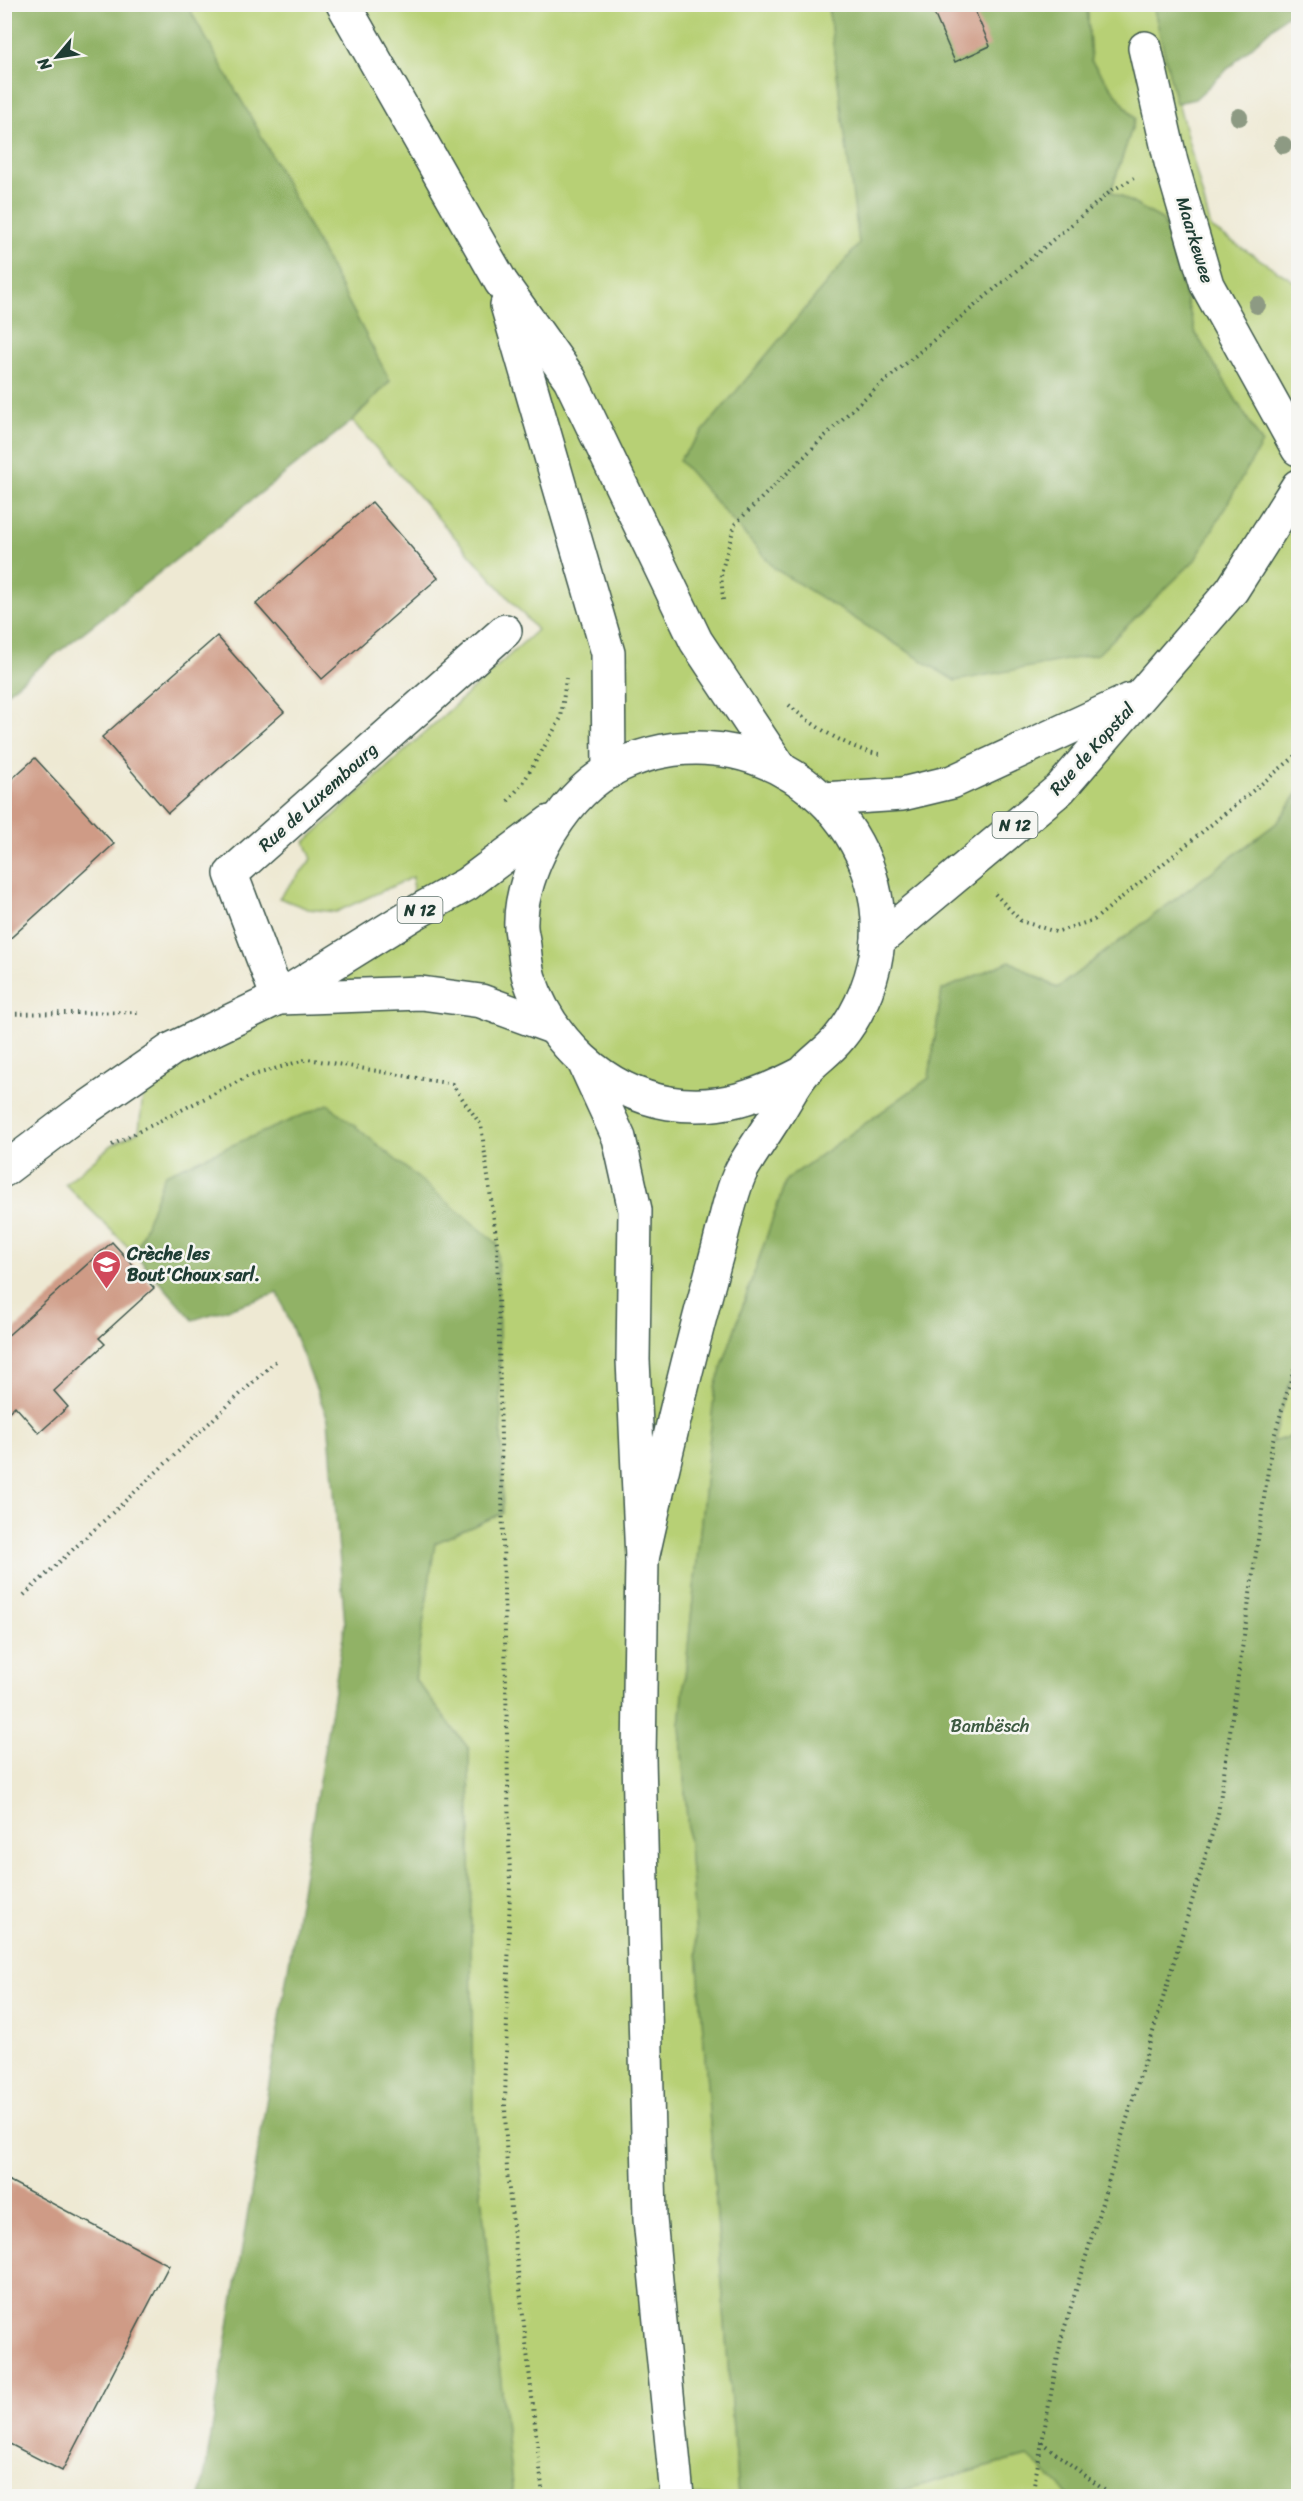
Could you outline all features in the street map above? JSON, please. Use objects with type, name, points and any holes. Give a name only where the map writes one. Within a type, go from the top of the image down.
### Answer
[{"type":"main road","points":[[343,4],[501,282],[570,379],[696,641],[779,766]]},
{"type":"main road","name":"Maarkewee","points":[[1145,48],[1171,162],[1207,285],[1299,449]]},
{"type":"main road","points":[[501,282],[608,653],[609,772]]},
{"type":"main road","name":"Rue de Kopstal","points":[[878,941],[1060,789],[1232,590],[1299,486]]},
{"type":"main road","name":"Rue de Luxembourg","points":[[278,998],[231,874],[505,632]]},
{"type":"main road","name":"Rue de Kopstal","points":[[824,798],[902,794],[952,782],[1140,696]]},
{"type":"main road","points":[[642,1559],[688,1359],[740,1173],[803,1073],[840,1037],[866,992],[878,941],[874,889],[856,840],[824,798],[779,766],[738,752],[694,748],[650,754],[609,772],[582,792],[558,816],[531,865],[520,921],[528,976],[552,1027],[585,1064],[625,1089],[669,1103],[715,1105],[761,1094],[803,1073]]},
{"type":"main road","name":"N 12","points":[[4,1170],[78,1114],[171,1049],[278,998],[412,914],[467,884],[558,816]]},
{"type":"main road","name":"N 12","points":[[278,998],[421,993],[481,1001],[552,1027]]},
{"type":"main road","points":[[585,1064],[619,1138],[635,1210],[633,1360],[642,1559],[639,1758],[651,2219],[677,2496]]},
{"type":"path","points":[[723,602],[721,573],[735,524],[859,404],[1111,191],[1150,169],[1171,162]]},
{"type":"path","points":[[502,808],[523,783],[561,718],[566,675]]},
{"type":"path","points":[[785,701],[801,716],[849,744],[874,753],[885,754]]},
{"type":"path","points":[[976,857],[987,886],[1021,921],[1056,932],[1066,929],[1094,920],[1299,754]]},
{"type":"path","points":[[4,1014],[140,1012]]},
{"type":"path","points":[[112,1145],[247,1077],[308,1059],[452,1084],[481,1125],[498,1255],[510,1884],[505,2105],[507,2172],[543,2496]]},
{"type":"path","points":[[1032,2496],[1061,2340],[1218,1814],[1272,1443],[1299,1356]]},
{"type":"path","points":[[24,1595],[278,1359]]},
{"type":"path","points":[[1041,2442],[1112,2496]]},
{"type":"green space","points":[[5,4],[187,5],[257,128],[390,381],[352,421],[5,694]]},
{"type":"green space","points":[[1298,4],[1298,11],[1285,16],[1195,99],[1176,103],[1153,5]]},
{"type":"green space","points":[[187,5],[828,5],[860,244],[679,460],[1262,443],[1196,334],[1163,220],[1111,191],[1135,119],[1091,61],[1087,5],[1153,5],[1211,228],[1298,284],[1298,793],[1278,822],[1057,988],[1010,961],[942,990],[929,1078],[786,1180],[715,1387],[680,1725],[738,2496],[513,2496],[473,2118],[469,1749],[415,1679],[435,1543],[503,1513],[165,1174],[135,1254],[65,1184],[112,1145],[139,1131],[146,1067],[412,914],[413,877],[336,912],[308,909],[279,898],[312,859],[305,842],[537,630],[352,421],[390,381],[257,128]]},
{"type":"green space","points":[[828,5],[1087,5],[1091,61],[1135,119],[1111,191],[1163,220],[1196,334],[1262,443],[1195,560],[1098,654],[955,681],[775,569],[679,460],[859,244]]},
{"type":"green space","name":"Bambësch","points":[[1298,793],[1298,1356],[1272,1442],[1298,1434],[1298,2496],[1071,2496],[1027,2456],[881,2496],[738,2496],[680,1725],[715,1387],[786,1180],[929,1078],[942,990],[1010,961],[1057,988],[1278,822]]},
{"type":"green space","points":[[328,1104],[497,1243],[503,1513],[435,1543],[415,1679],[469,1749],[473,2118],[513,2496],[201,2496],[345,1624],[328,1419],[278,1293],[193,1320],[135,1254],[165,1174]]},
{"type":"green space","points":[[1298,1356],[1298,1434],[1272,1443]]},
{"type":"green space","points":[[1028,2456],[1071,2496],[881,2496]]},
{"type":"building","points":[[930,4],[972,4],[990,46],[955,62]]},
{"type":"building","points":[[372,502],[438,578],[322,679],[256,604]]},
{"type":"building","points":[[217,636],[284,712],[168,813],[102,737]]},
{"type":"building","points":[[35,758],[114,844],[4,944],[4,786]]},
{"type":"building","points":[[112,1242],[154,1288],[99,1338],[105,1344],[54,1391],[68,1407],[39,1433],[15,1406],[4,1416],[4,1339]]},
{"type":"building","points":[[4,2178],[169,2265],[62,2471],[4,2441]]},
{"type":"place","name":"Crèche les Bout'Choux sarl.","points":[[106,1290]]}]
